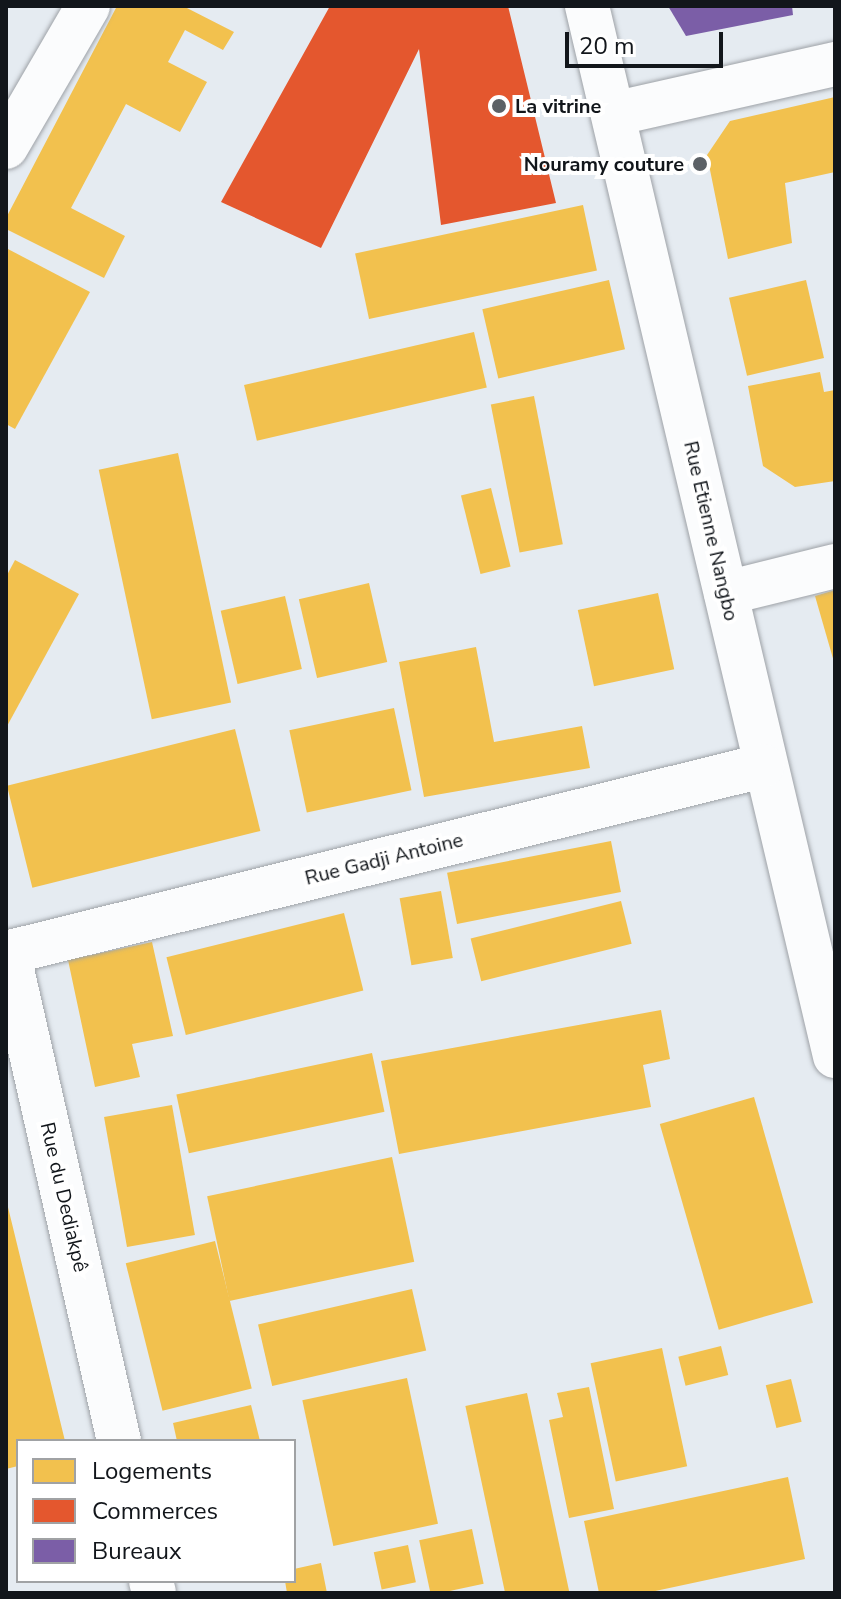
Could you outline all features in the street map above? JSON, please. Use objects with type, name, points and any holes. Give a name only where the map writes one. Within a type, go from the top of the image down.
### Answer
[{"type":"street","points":[[6,147],[88,6]]},
{"type":"street","name":"Rue Etienne Nangbo","points":[[587,6],[726,593],[762,766],[835,1056]]},
{"type":"street","points":[[613,114],[835,64]]},
{"type":"street","points":[[726,593],[835,566]]},
{"type":"street","name":"Rue Gadji Antoine","points":[[7,952],[762,766]]},
{"type":"street","name":"Rue du Dediakpê","points":[[7,952],[119,1439]]},
{"type":"building: Logements","points":[[117,6],[183,6],[234,32],[223,50],[185,30],[168,62],[207,82],[180,132],[126,104],[71,208],[125,236],[104,278],[6,229],[6,218]]},
{"type":"building: Logements","points":[[835,97],[835,172],[785,183],[792,243],[728,259],[707,155],[730,121]]},
{"type":"building: Logements","points":[[583,205],[597,271],[369,319],[355,253]]},
{"type":"building: Logements","points":[[6,248],[90,292],[15,429],[6,424]]},
{"type":"building: Logements","points":[[609,280],[625,349],[498,378],[482,309]]},
{"type":"building: Logements","points":[[806,280],[824,358],[747,376],[729,298]]},
{"type":"building: Logements","points":[[474,332],[487,388],[257,441],[244,385]]},
{"type":"building: Logements","points":[[820,372],[824,392],[835,390],[835,481],[795,487],[763,466],[748,386]]},
{"type":"building: Logements","points":[[534,396],[563,544],[520,553],[491,404]]},
{"type":"building: Logements","points":[[178,453],[231,702],[152,719],[99,470]]},
{"type":"building: Logements","points":[[491,488],[511,567],[481,574],[461,495]]},
{"type":"building: Logements","points":[[15,560],[79,594],[6,728],[6,577]]},
{"type":"building: Logements","points":[[369,583],[387,662],[317,678],[299,599]]},
{"type":"building: Logements","points":[[835,590],[835,662],[834,662],[815,596]]},
{"type":"building: Logements","points":[[658,593],[674,669],[594,686],[578,610]]},
{"type":"building: Logements","points":[[285,596],[302,669],[238,684],[221,611]]},
{"type":"building: Logements","points":[[476,647],[494,742],[582,726],[590,768],[424,797],[399,662]]},
{"type":"building: Logements","points":[[394,708],[411,790],[307,812],[289,730]]},
{"type":"building: Logements","points":[[235,729],[260,831],[32,888],[7,786]]},
{"type":"building: Logements","points":[[611,841],[621,892],[457,924],[447,873]]},
{"type":"building: Logements","points":[[441,891],[453,958],[411,965],[400,898]]},
{"type":"building: Logements","points":[[621,901],[632,944],[481,981],[471,938]]},
{"type":"building: Logements","points":[[344,913],[363,991],[186,1035],[166,957]]},
{"type":"building: Logements","points":[[152,942],[173,1036],[132,1044],[140,1077],[95,1087],[68,960]]},
{"type":"building: Logements","points":[[661,1010],[670,1059],[643,1065],[651,1107],[399,1154],[381,1061]]},
{"type":"building: Logements","points":[[372,1053],[384,1112],[189,1153],[176,1095]]},
{"type":"building: Logements","points":[[754,1097],[813,1303],[719,1330],[660,1124]]},
{"type":"building: Logements","points":[[172,1105],[195,1235],[127,1247],[104,1117]]},
{"type":"building: Logements","points":[[392,1157],[414,1262],[229,1301],[207,1196]]},
{"type":"building: Logements","points":[[6,1199],[65,1439],[16,1439],[16,1466],[6,1469]]},
{"type":"building: Logements","points":[[215,1241],[252,1388],[163,1411],[126,1263]]},
{"type":"building: Logements","points":[[412,1289],[426,1350],[272,1386],[258,1325]]},
{"type":"building: Logements","points":[[721,1346],[728,1375],[686,1386],[678,1357]]},
{"type":"building: Logements","points":[[662,1348],[687,1466],[616,1482],[591,1363]]},
{"type":"building: Logements","points":[[407,1378],[438,1524],[333,1546],[302,1400]]},
{"type":"building: Logements","points":[[791,1379],[802,1422],[776,1428],[766,1385]]},
{"type":"building: Logements","points":[[589,1387],[614,1509],[569,1518],[549,1420],[563,1417],[557,1393]]},
{"type":"building: Logements","points":[[527,1393],[569,1593],[505,1593],[465,1406]]},
{"type":"building: Logements","points":[[251,1405],[260,1439],[177,1439],[173,1423]]},
{"type":"building: Logements","points":[[788,1477],[805,1559],[646,1593],[599,1593],[584,1521]]},
{"type":"building: Logements","points":[[472,1529],[484,1584],[430,1593],[419,1540]]},
{"type":"building: Logements","points":[[408,1545],[416,1582],[382,1589],[374,1552]]},
{"type":"building: Logements","points":[[321,1563],[327,1593],[287,1593],[285,1583],[296,1583],[296,1569]]},
{"type":"building: Commerces","points":[[330,6],[508,6],[556,203],[441,225],[419,49],[321,248],[221,202]]},
{"type":"building: Bureaux","points":[[668,6],[792,6],[793,15],[686,36]]},
{"type":"place","name":"La vitrine","points":[[499,106]]},
{"type":"place","name":"Nouramy couture","points":[[700,164]]}]
